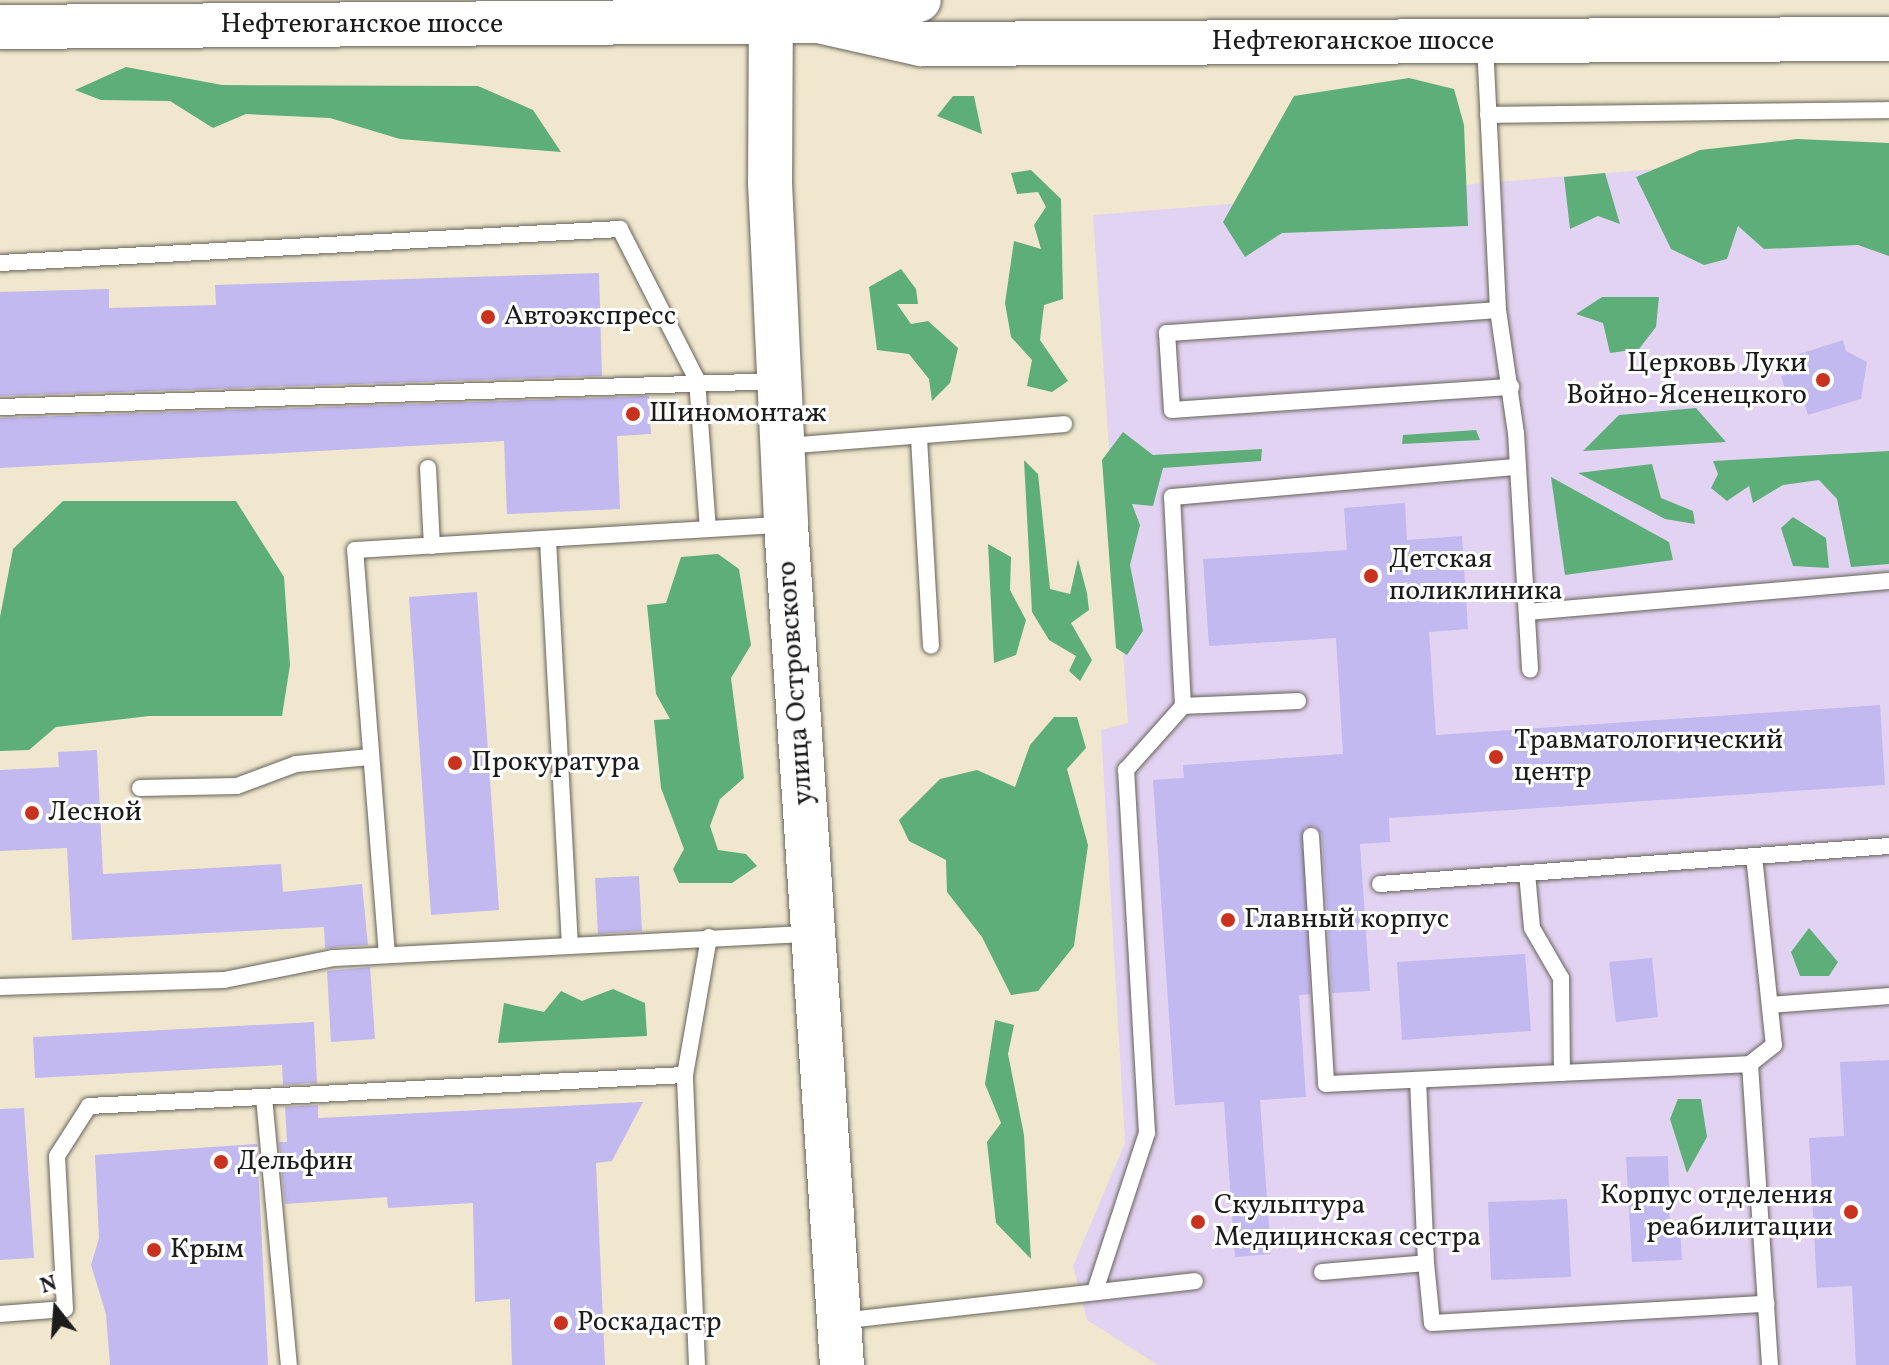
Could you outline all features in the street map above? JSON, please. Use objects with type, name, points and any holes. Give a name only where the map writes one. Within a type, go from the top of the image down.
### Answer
[{"type":"main road","name":"Нефтеюганское шоссе","points":[[819,21],[919,0]]},
{"type":"main road","name":"Нефтеюганское шоссе","points":[[0,27],[82,14],[771,11],[921,44],[1889,39]]},
{"type":"main road","name":"улица Островского","points":[[771,11],[786,525],[842,1365]]},
{"type":"lane","points":[[1485,42],[1498,310],[1511,387],[1530,670]]},
{"type":"lane","points":[[1488,115],[1889,110]]},
{"type":"lane","points":[[0,263],[620,229],[697,380],[708,529]]},
{"type":"lane","points":[[1498,310],[1167,333],[1172,410],[1511,387]]},
{"type":"lane","points":[[0,407],[697,380],[781,381]]},
{"type":"lane","points":[[785,446],[919,438],[1064,424]]},
{"type":"lane","points":[[919,438],[931,646]]},
{"type":"lane","points":[[1096,1288],[1147,1133],[1126,770],[1183,706],[1172,497],[1518,467]]},
{"type":"lane","points":[[428,468],[432,546]]},
{"type":"lane","points":[[387,955],[355,550],[786,525]]},
{"type":"lane","points":[[548,540],[570,945]]},
{"type":"lane","points":[[1527,612],[1889,581]]},
{"type":"lane","points":[[1183,706],[1298,701]]},
{"type":"lane","points":[[140,788],[237,786],[296,764],[370,757]]},
{"type":"lane","points":[[1311,836],[1326,1084],[1750,1064],[1774,1045],[1754,856]]},
{"type":"lane","points":[[1380,884],[1889,846]]},
{"type":"lane","points":[[1527,873],[1532,928],[1561,978],[1562,1073]]},
{"type":"lane","points":[[0,987],[224,980],[333,958],[813,934]]},
{"type":"lane","points":[[697,1365],[685,1075],[709,937]]},
{"type":"lane","points":[[1770,1005],[1889,996]]},
{"type":"lane","points":[[1750,1064],[1770,1365]]},
{"type":"lane","points":[[0,1314],[65,1309],[57,1156],[89,1106],[685,1075]]},
{"type":"lane","points":[[1418,1080],[1426,1263],[1432,1323],[1766,1304]]},
{"type":"lane","points":[[264,1097],[289,1365]]},
{"type":"lane","points":[[1322,1272],[1426,1263]]},
{"type":"lane","points":[[839,1321],[1096,1288],[1195,1281]]},
{"type":"shaded area","name":"Травматологический центр","points":[[1889,150],[1889,1365],[1158,1365],[1087,1320],[1073,1266],[1125,1143],[1101,730],[1128,723],[1093,215]]},
{"type":"green space","points":[[126,67],[222,85],[478,86],[533,110],[561,152],[400,139],[330,118],[246,114],[213,128],[170,101],[101,100],[75,90]]},
{"type":"green space","points":[[1409,78],[1454,89],[1464,125],[1468,226],[1282,233],[1245,257],[1223,222],[1294,96]]},
{"type":"green space","points":[[953,96],[974,96],[982,134],[937,116]]},
{"type":"green space","points":[[1797,139],[1889,143],[1889,256],[1858,245],[1764,249],[1738,226],[1727,259],[1704,265],[1671,249],[1636,177],[1700,150]]},
{"type":"green space","points":[[1031,170],[1061,199],[1063,299],[1044,305],[1040,340],[1068,381],[1052,392],[1027,386],[1032,360],[1011,337],[1005,303],[1014,241],[1041,249],[1034,225],[1046,207],[1038,192],[1017,194],[1011,173]]},
{"type":"green space","points":[[1605,173],[1620,224],[1598,216],[1570,229],[1564,177]]},
{"type":"green space","points":[[901,269],[916,289],[918,304],[897,304],[911,324],[928,321],[958,348],[950,383],[932,401],[929,379],[909,354],[877,350],[869,287]]},
{"type":"green space","points":[[1602,297],[1659,297],[1656,327],[1639,349],[1610,353],[1603,323],[1576,314]]},
{"type":"green space","points":[[1696,408],[1726,442],[1583,451],[1619,415]]},
{"type":"green space","points":[[1476,430],[1480,440],[1402,444],[1403,435]]},
{"type":"green space","points":[[1123,432],[1153,455],[1262,449],[1261,461],[1163,468],[1153,506],[1132,504],[1140,525],[1130,565],[1143,631],[1127,655],[1116,648],[1102,460]]},
{"type":"green space","points":[[1889,451],[1889,564],[1851,567],[1837,499],[1819,480],[1783,485],[1753,503],[1749,486],[1727,501],[1711,488],[1718,474],[1713,461]]},
{"type":"green space","points":[[1024,460],[1038,474],[1050,589],[1070,594],[1078,559],[1087,593],[1089,610],[1071,623],[1092,660],[1080,681],[1069,671],[1076,656],[1049,640],[1032,612]]},
{"type":"green space","points":[[1652,464],[1661,498],[1693,511],[1695,524],[1665,519],[1578,473]]},
{"type":"green space","points":[[1551,477],[1669,542],[1673,560],[1565,575]]},
{"type":"green space","points":[[63,501],[236,501],[284,577],[290,665],[282,716],[149,716],[56,727],[29,750],[0,751],[0,617],[13,549]]},
{"type":"green space","points":[[1793,517],[1826,538],[1829,568],[1793,566],[1781,528]]},
{"type":"green space","points":[[988,544],[1011,557],[1010,590],[1026,620],[1016,655],[994,663]]},
{"type":"green space","points":[[718,554],[739,569],[751,645],[731,678],[744,778],[720,799],[710,826],[718,850],[746,854],[757,866],[732,883],[679,883],[673,869],[684,849],[661,788],[654,720],[670,719],[656,694],[647,605],[666,603],[681,557]]},
{"type":"green space","points":[[1054,717],[1077,717],[1086,748],[1067,769],[1088,845],[1074,946],[1038,991],[1011,995],[982,937],[947,892],[946,860],[909,841],[899,820],[940,779],[977,770],[1015,787],[1030,745]]},
{"type":"green space","points":[[1809,928],[1838,962],[1829,976],[1800,976],[1791,952]]},
{"type":"green space","points":[[613,989],[645,1003],[647,1036],[498,1043],[504,1003],[544,1012],[561,991],[582,1001]]},
{"type":"green space","points":[[995,1020],[1014,1025],[1008,1054],[1024,1135],[1031,1259],[996,1223],[987,1142],[1001,1123],[985,1084]]},
{"type":"green space","points":[[1678,1099],[1701,1099],[1707,1137],[1687,1173],[1670,1119]]},
{"type":"building","points":[[599,273],[602,376],[0,396],[0,292],[109,289],[109,308],[216,305],[215,285]]},
{"type":"building","name":"Церковь Луки Войно-Ясенецкого","points":[[1843,340],[1846,351],[1867,362],[1861,399],[1808,415],[1804,402],[1790,406],[1781,376],[1795,372],[1790,357]]},
{"type":"building","points":[[649,396],[651,434],[617,436],[620,509],[507,514],[504,441],[0,468],[0,418]]},
{"type":"building","name":"Главный корпус","points":[[1405,503],[1407,540],[1462,536],[1468,629],[1429,632],[1436,735],[1880,705],[1885,785],[1389,818],[1390,842],[1360,844],[1370,991],[1332,993],[1322,835],[1315,826],[1304,827],[1310,994],[1299,995],[1306,1097],[1260,1100],[1271,1254],[1235,1257],[1224,1102],[1175,1105],[1153,780],[1184,778],[1183,765],[1343,754],[1336,638],[1209,646],[1203,559],[1347,550],[1344,508]]},
{"type":"building","name":"Прокуратура","points":[[477,592],[499,910],[431,915],[409,597]]},
{"type":"building","points":[[97,750],[103,874],[281,864],[283,892],[362,884],[368,945],[325,948],[324,927],[72,940],[67,848],[0,851],[0,770],[59,767],[58,752]]},
{"type":"building","points":[[639,876],[642,931],[598,934],[595,878]]},
{"type":"building","points":[[1525,954],[1531,1031],[1402,1040],[1397,962]]},
{"type":"building","points":[[1652,958],[1658,1017],[1616,1022],[1609,962]]},
{"type":"building","points":[[370,967],[375,1039],[331,1042],[327,971]]},
{"type":"building","points":[[314,1022],[317,1083],[283,1085],[282,1065],[35,1078],[33,1037]]},
{"type":"building","name":"Корпус отделения реабилитации","points":[[1889,1060],[1889,1365],[1856,1365],[1852,1286],[1817,1288],[1809,1138],[1844,1136],[1840,1062]]},
{"type":"building","points":[[643,1102],[612,1161],[596,1163],[605,1365],[512,1365],[510,1299],[475,1302],[473,1203],[388,1208],[387,1197],[285,1204],[279,1142],[287,1142],[285,1107],[318,1105],[318,1118]]},
{"type":"building","points":[[24,1108],[34,1258],[0,1260],[0,1109]]},
{"type":"building","name":"Крым","points":[[257,1144],[268,1365],[110,1365],[106,1314],[91,1265],[99,1238],[95,1155]]},
{"type":"building","points":[[1668,1156],[1670,1227],[1680,1227],[1682,1260],[1632,1262],[1626,1157]]},
{"type":"building","points":[[1567,1199],[1571,1277],[1491,1280],[1488,1202]]},
{"type":"place","name":"Автоэкспресс","points":[[488,317]]},
{"type":"place","name":"Церковь Луки Войно-Ясенецкого","points":[[1823,380]]},
{"type":"place","name":"Шиномонтаж","points":[[633,414]]},
{"type":"place","name":"Детская поликлиника","points":[[1371,576]]},
{"type":"place","name":"Травматологический центр","points":[[1496,757]]},
{"type":"place","name":"Прокуратура","points":[[455,763]]},
{"type":"place","name":"Лесной","points":[[32,813]]},
{"type":"place","name":"Главный корпус","points":[[1228,920]]},
{"type":"place","name":"Дельфин","points":[[221,1162]]},
{"type":"place","name":"Корпус отделения реабилитации","points":[[1851,1212]]},
{"type":"place","name":"Скульптура Медицинская сестра","points":[[1198,1222]]},
{"type":"place","name":"Крым","points":[[154,1250]]},
{"type":"place","name":"Роскадастр","points":[[561,1323]]}]
